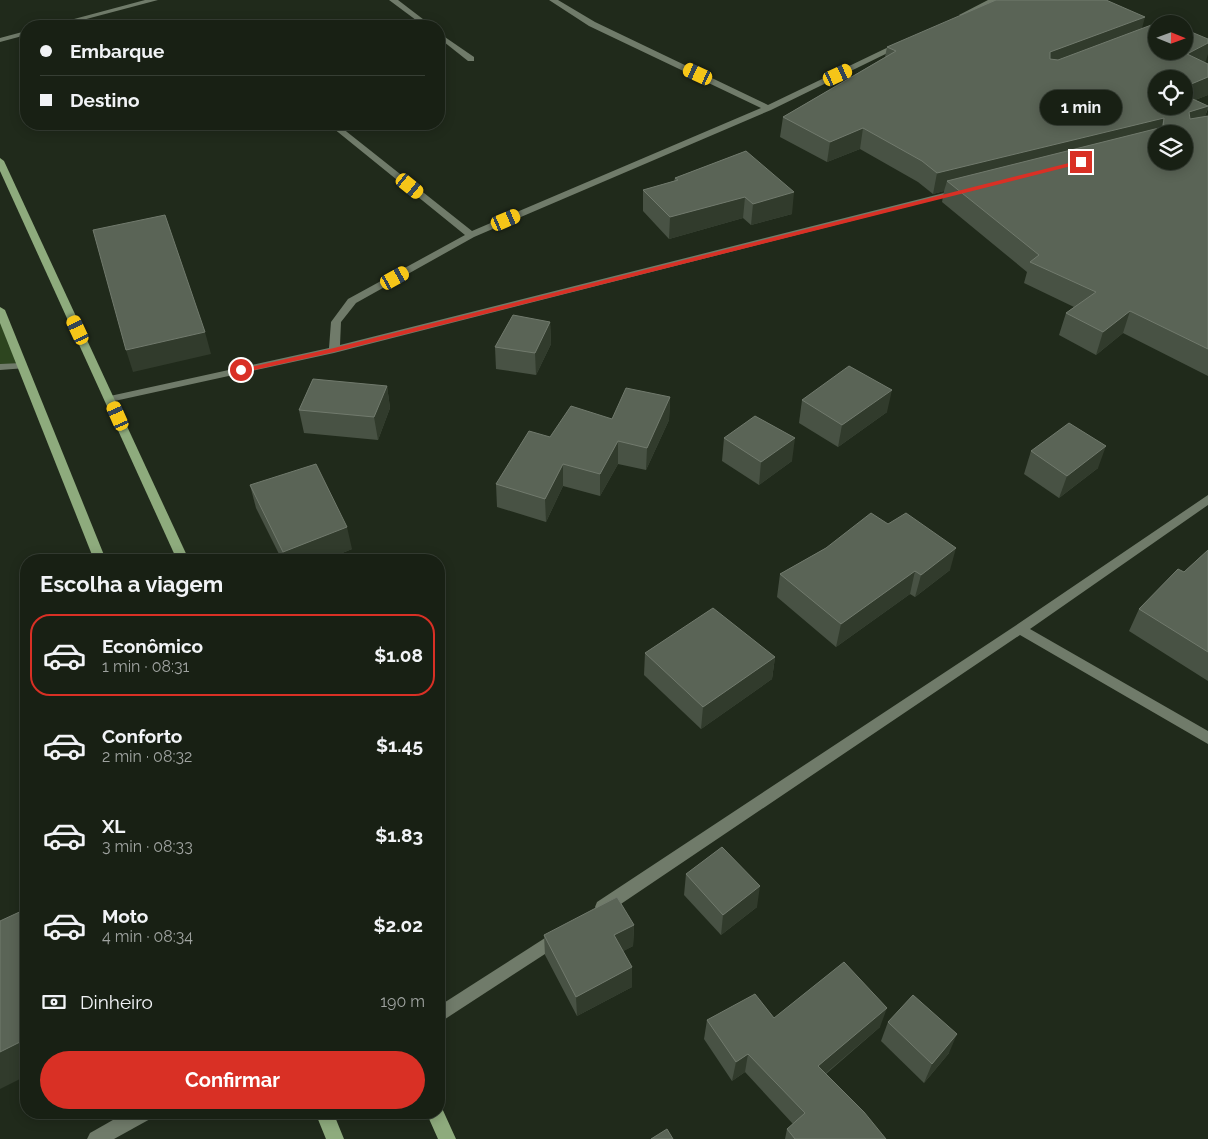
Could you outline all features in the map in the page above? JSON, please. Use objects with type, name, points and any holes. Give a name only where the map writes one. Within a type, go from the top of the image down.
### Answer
[{"type":"main road","points":[[0,161],[180,554]]},
{"type":"main road","points":[[0,310],[98,554]]},
{"type":"main road","points":[[327,1119],[336,1139]]},
{"type":"main road","points":[[438,1119],[448,1139]]},
{"type":"street","points":[[76,20],[154,0]]},
{"type":"street","points":[[392,0],[420,20]]},
{"type":"street","points":[[553,0],[592,24],[768,108]]},
{"type":"street","points":[[951,21],[994,0]]},
{"type":"street","points":[[0,40],[20,35]]},
{"type":"street","points":[[445,39],[471,59]]},
{"type":"street","points":[[334,350],[336,322],[352,301],[471,235],[768,108],[907,42]]},
{"type":"street","points":[[340,130],[471,235]]},
{"type":"street","points":[[110,399],[334,350],[974,189]]},
{"type":"street","points":[[0,367],[22,366]]},
{"type":"street","points":[[588,916],[1020,629],[1208,499]]},
{"type":"street","points":[[1020,629],[1208,738]]},
{"type":"street","points":[[445,1012],[572,928]]},
{"type":"street","points":[[96,1139],[133,1119]]},
{"type":"green space","points":[[0,310],[22,366],[0,366]]},
{"type":"building","points":[[996,0],[1106,0],[1145,17],[1050,52],[1050,59],[1058,60],[1148,26],[1148,60],[1193,60],[1193,57],[1208,64],[1208,77],[1193,83],[1193,70],[1148,70],[1148,115],[1189,115],[1190,119],[1208,116],[1208,349],[1130,311],[1103,332],[1066,313],[1096,292],[1030,262],[1039,255],[947,181],[1148,131],[1148,170],[1193,170],[1193,125],[1163,125],[1164,118],[937,173],[922,161],[863,128],[830,142],[783,117],[896,51],[887,47]]},
{"type":"building","points":[[1193,33],[1208,39],[1208,43],[1193,51]]},
{"type":"building","points":[[1193,99],[1208,106],[1193,111]]},
{"type":"building","points":[[746,151],[794,192],[753,204],[745,197],[670,217],[643,190],[678,180],[675,178]]},
{"type":"building","points":[[165,215],[205,332],[126,350],[93,230]]},
{"type":"building","points":[[513,315],[550,322],[535,353],[495,347]]},
{"type":"building","points":[[849,366],[892,390],[842,425],[802,400]]},
{"type":"building","points":[[313,379],[387,386],[374,417],[299,410]]},
{"type":"building","points":[[626,388],[670,397],[647,448],[618,441],[600,474],[563,464],[545,499],[496,484],[529,431],[550,437],[571,406],[612,419]]},
{"type":"building","points":[[755,416],[795,438],[761,462],[724,438]]},
{"type":"building","points":[[1069,423],[1106,446],[1067,476],[1031,451]]},
{"type":"building","points":[[316,464],[347,527],[283,552],[250,485]]},
{"type":"building","points":[[871,513],[888,524],[906,513],[956,548],[921,575],[915,571],[841,624],[780,574],[826,548]]},
{"type":"building","points":[[1208,550],[1208,652],[1139,609],[1178,569],[1184,572]]},
{"type":"building","points":[[713,608],[775,657],[703,707],[645,653]]},
{"type":"building","points":[[722,847],[760,886],[723,915],[686,874]]},
{"type":"building","points":[[617,897],[634,925],[614,935],[632,967],[576,997],[544,935]]},
{"type":"building","points":[[20,912],[20,1042],[0,1052],[0,921]]},
{"type":"building","points":[[844,962],[887,1008],[818,1066],[864,1112],[886,1139],[795,1139],[787,1129],[805,1113],[748,1054],[736,1062],[707,1020],[755,994],[774,1018]]},
{"type":"building","points":[[913,995],[957,1034],[932,1064],[888,1022]]},
{"type":"building","points":[[667,1129],[673,1139],[651,1139]]},
{"type":"route","points":[[241,370],[334,350],[1081,162]]}]
